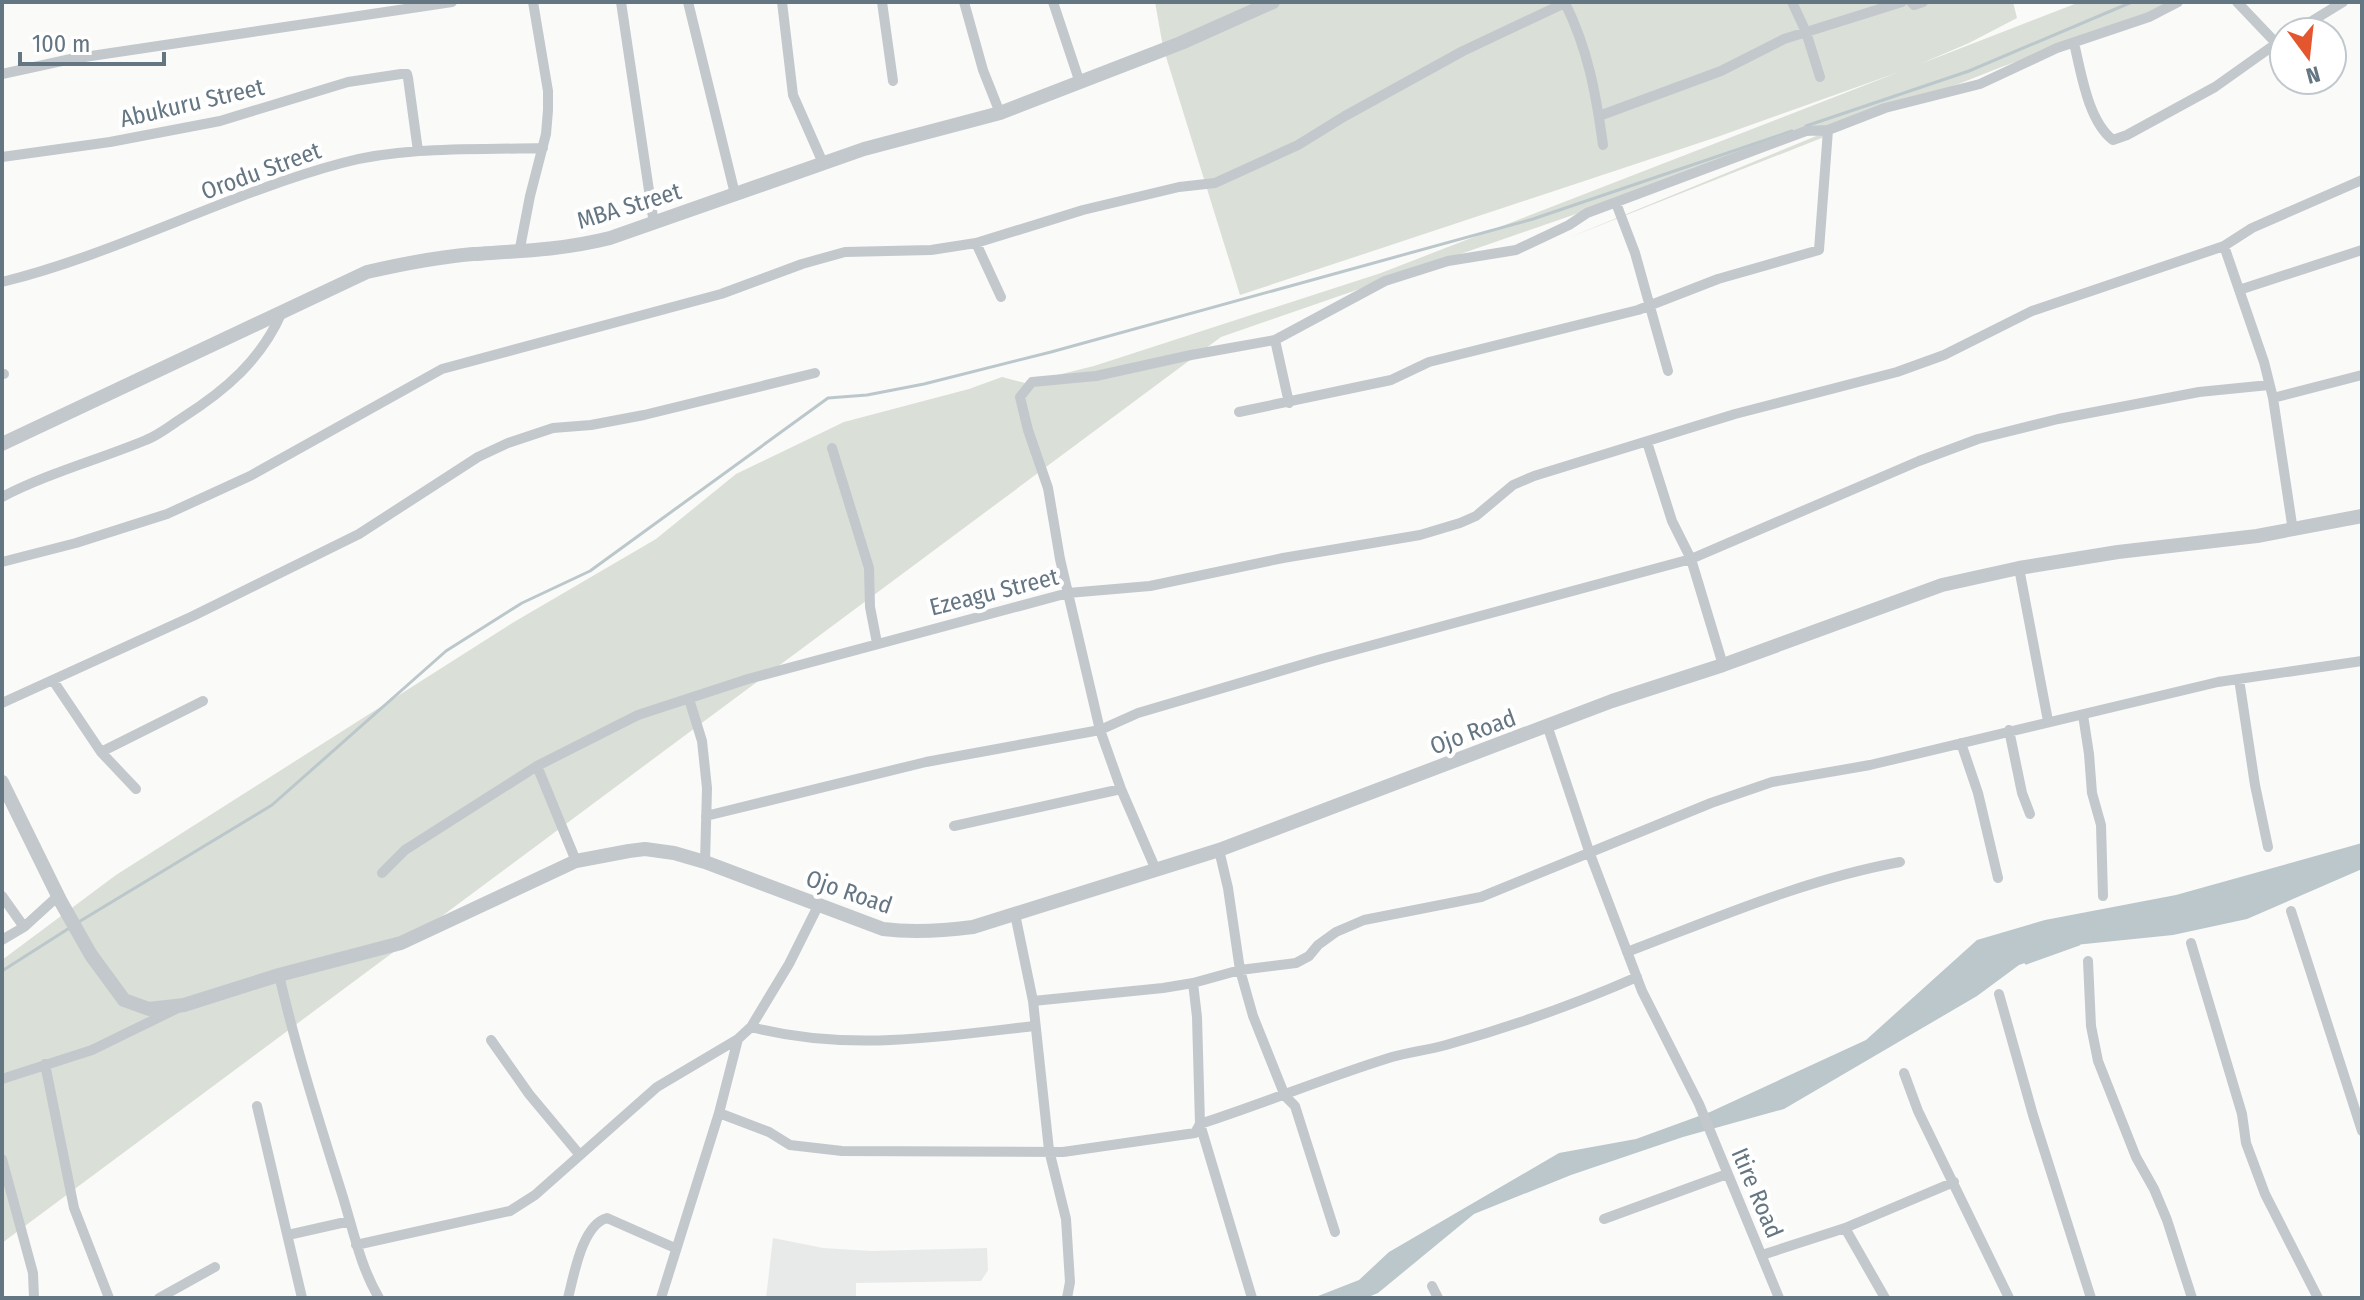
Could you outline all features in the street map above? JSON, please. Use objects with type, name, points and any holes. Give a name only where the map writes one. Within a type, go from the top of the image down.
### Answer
[{"type":"street","points":[[2,74],[71,59],[452,2]]},
{"type":"street","points":[[519,253],[543,148],[548,91],[533,2]]},
{"type":"street","points":[[621,2],[654,224]]},
{"type":"street","points":[[688,2],[735,194]]},
{"type":"street","points":[[782,2],[793,95],[823,163]]},
{"type":"street","points":[[882,2],[893,81]]},
{"type":"street","points":[[964,2],[983,70],[1000,113]]},
{"type":"street","points":[[1053,2],[1080,83]]},
{"type":"street","name":"MBA Street","points":[[2,444],[367,272],[414,261],[573,247],[654,224],[864,149],[1000,113],[1181,43],[1273,2]]},
{"type":"street","points":[[2,562],[76,543],[167,514],[250,476],[442,369],[721,294],[802,264],[845,252],[931,250],[976,243],[1083,210],[1179,187],[1215,183],[1298,145],[1463,51],[1566,2],[1594,81],[1603,145]]},
{"type":"street","points":[[1792,2],[1806,32],[1820,77]]},
{"type":"street","points":[[1599,116],[1686,86],[1784,39],[1902,2]]},
{"type":"street","points":[[1911,2],[1914,5],[1923,2]]},
{"type":"street","points":[[1156,870],[1121,789],[1100,730],[1068,593],[1048,488],[1020,397],[1032,382],[1096,376],[1275,340],[1385,281],[1448,261],[1516,250],[1587,213],[1806,131],[1828,130],[1885,108],[1980,84],[2057,48],[2149,17],[2178,2]]},
{"type":"street","points":[[2237,2],[2268,30]]},
{"type":"street","points":[[2320,16],[2343,2]]},
{"type":"street","points":[[2074,43],[2087,96],[2106,135],[2113,140],[2215,87],[2268,49]]},
{"type":"street","name":"Abukuru Street","points":[[2,157],[110,142],[220,121],[348,82],[401,74],[407,74],[408,78],[418,151]]},
{"type":"street","points":[[1239,412],[1391,380],[1429,362],[1650,305],[1718,279],[1819,250],[1828,130]]},
{"type":"street","name":"Orodu Street","points":[[2,282],[48,271],[286,180],[346,162],[418,151],[543,148]]},
{"type":"street","name":"Ezeagu Street","points":[[382,873],[405,850],[537,766],[638,715],[748,679],[1068,593],[1150,586],[1283,558],[1420,535],[1476,516],[1513,485],[1534,476],[1735,414],[1897,372],[1944,355],[2032,311],[2224,246],[2252,228],[2362,180]]},
{"type":"street","points":[[1616,203],[1635,253],[1668,371]]},
{"type":"street","points":[[976,243],[1001,297]]},
{"type":"street","points":[[2224,246],[2273,398],[2293,531]]},
{"type":"street","points":[[2239,290],[2362,250]]},
{"type":"street","points":[[2,497],[63,469],[149,439],[200,406],[237,378],[257,357],[283,312]]},
{"type":"street","points":[[1275,340],[1289,403]]},
{"type":"street","points":[[2,703],[54,682],[359,534],[478,457],[508,443],[553,428],[591,425],[644,415],[815,373]]},
{"type":"street","points":[[2273,398],[2362,375]]},
{"type":"street","points":[[706,816],[938,759],[1100,730],[1138,713],[1321,659],[1691,559],[1919,461],[1978,439],[2058,419],[2199,392],[2269,385]]},
{"type":"street","points":[[1647,442],[1672,521],[1691,559],[1723,665]]},
{"type":"street","points":[[832,448],[869,568],[870,607],[877,643]]},
{"type":"street","name":"Ojo Road","points":[[2,782],[91,955],[124,1000],[149,1009],[184,1005],[279,975],[401,943],[576,861],[645,849],[705,862],[883,929],[912,933],[973,927],[1219,850],[1548,728],[1612,701],[1723,665],[1942,585],[2019,568],[2118,552],[2293,531],[2362,516]]},
{"type":"street","points":[[2019,568],[2048,721]]},
{"type":"street","points":[[1033,1001],[1193,983],[1240,970],[1296,963],[1309,956],[1336,932],[1364,920],[1481,897],[1711,803],[1772,782],[1870,765],[2218,682],[2362,661]]},
{"type":"street","points":[[2239,679],[2268,847]]},
{"type":"street","points":[[54,682],[101,752],[136,789]]},
{"type":"street","points":[[689,699],[702,741],[707,788],[705,862]]},
{"type":"street","points":[[101,752],[203,701]]},
{"type":"street","points":[[2083,715],[2092,793],[2101,825],[2103,896]]},
{"type":"street","name":"Itire Road","points":[[1548,728],[1590,854],[1637,977],[1699,1104],[1779,1298]]},
{"type":"street","points":[[2009,730],[2017,772],[2030,814]]},
{"type":"street","points":[[1961,743],[1978,793],[1998,878]]},
{"type":"street","points":[[537,766],[576,861]]},
{"type":"street","points":[[954,826],[1121,789]]},
{"type":"street","points":[[1219,850],[1240,970],[1253,1016],[1285,1096],[1295,1106],[1335,1232]]},
{"type":"street","points":[[1627,952],[1855,870],[1900,862]]},
{"type":"street","points":[[2,896],[24,927]]},
{"type":"street","points":[[2,940],[60,899]]},
{"type":"street","points":[[356,1245],[510,1211],[535,1195],[657,1087],[738,1039],[751,1027],[789,964],[818,906]]},
{"type":"street","points":[[2291,911],[2362,1131]]},
{"type":"street","points":[[1015,914],[1033,1001],[1049,1150],[1066,1219],[1070,1282],[1067,1298]]},
{"type":"street","points":[[2191,943],[2242,1114],[2246,1143],[2265,1194],[2318,1298]]},
{"type":"street","points":[[2088,961],[2091,1026],[2104,1077],[2136,1157],[2167,1220],[2192,1298]]},
{"type":"street","points":[[279,975],[296,1046],[356,1245],[369,1282],[379,1298]]},
{"type":"street","points":[[719,1113],[769,1132],[790,1145],[842,1151],[1075,1151],[1183,1136],[1195,1133],[1200,1124],[1383,1060],[1475,1037],[1637,977]]},
{"type":"street","points":[[1193,983],[1200,1124],[1252,1298]]},
{"type":"street","points":[[1999,994],[2091,1298]]},
{"type":"street","points":[[2,1079],[92,1050],[184,1005]]},
{"type":"street","points":[[751,1027],[815,1040],[864,1041],[919,1040],[1034,1026]]},
{"type":"street","points":[[661,1298],[719,1113],[738,1039]]},
{"type":"street","points":[[491,1040],[529,1094],[579,1154]]},
{"type":"street","points":[[45,1064],[74,1208],[109,1298]]},
{"type":"street","points":[[1904,1073],[1918,1111],[2009,1298]]},
{"type":"street","points":[[257,1106],[302,1298]]},
{"type":"street","points":[[2,1159],[33,1273],[34,1298]]},
{"type":"street","points":[[1604,1219],[1727,1174]]},
{"type":"street","points":[[1762,1255],[1845,1228],[1954,1182]]},
{"type":"street","points":[[568,1298],[579,1255],[591,1229],[599,1220],[607,1218],[675,1248]]},
{"type":"street","points":[[288,1235],[350,1221]]},
{"type":"street","points":[[1845,1228],[1885,1298]]},
{"type":"street","points":[[159,1298],[215,1267]]},
{"type":"street","points":[[1432,1286],[1438,1298]]},
{"type":"shaded area","points":[[1155,2],[2013,2],[2017,18],[1920,64],[2080,2],[2188,2],[2004,66],[1568,238],[1899,102],[1221,337],[2,1243],[2,960],[116,875],[514,622],[656,539],[736,474],[844,422],[969,389],[1002,377],[1025,383],[1094,366],[1381,273],[1899,72],[1717,137],[1240,295],[1163,47]]},
{"type":"shaded area","points":[[2362,843],[2362,869],[2247,919],[2173,935],[2075,945],[2019,965],[1977,996],[1784,1109],[1683,1137],[1571,1175],[1474,1214],[1378,1293],[1366,1298],[1313,1298],[1359,1280],[1389,1252],[1559,1153],[1636,1139],[1710,1112],[1866,1040],[1977,940],[2045,920],[2176,895]]},
{"type":"shaded area","points":[[773,1238],[823,1248],[871,1251],[987,1248],[988,1270],[981,1281],[856,1283],[856,1298],[766,1298]]},
{"type":"waterway","points":[[1806,126],[1969,71],[2132,2]]},
{"type":"waterway","points":[[77,923],[272,805],[446,651],[522,603],[590,571],[828,398],[867,395],[924,384],[1051,352],[1533,219],[1792,131]]},
{"type":"waterway","points":[[2,971],[71,927]]},
{"type":"waterway","points":[[2026,963],[2079,944]]}]
